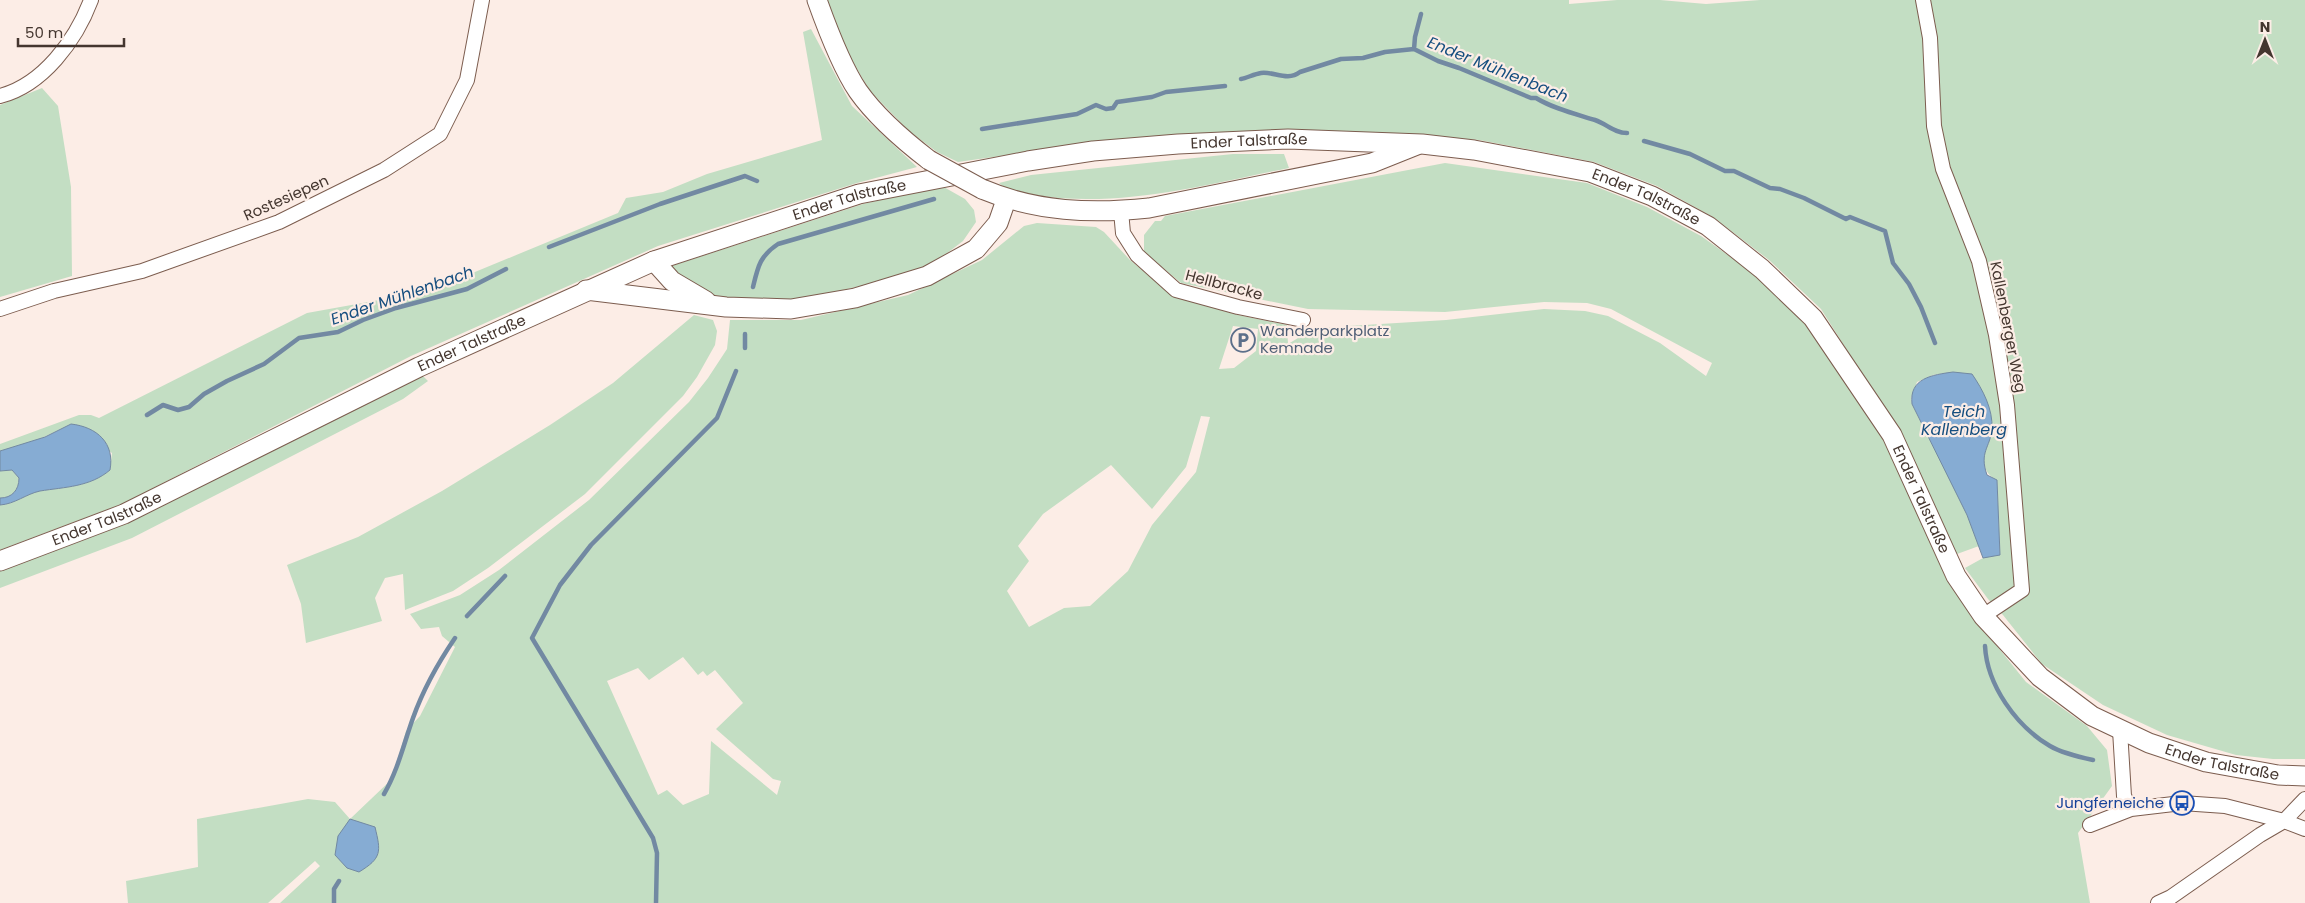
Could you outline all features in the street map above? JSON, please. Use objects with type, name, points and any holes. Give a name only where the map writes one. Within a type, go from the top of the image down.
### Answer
[{"type":"main road","points":[[817,0],[828,33],[857,91],[900,138],[929,160],[1006,200],[1062,211],[1121,211],[1149,208],[1372,163],[1422,144]]},
{"type":"main road","name":"Ender Talstraße","points":[[0,561],[124,514],[419,366],[585,290],[654,261],[859,194],[1028,161],[1093,151],[1232,140],[1346,139],[1422,144],[1474,150],[1590,172],[1652,196],[1708,226],[1762,269],[1814,318],[1892,435],[1956,576],[1983,616],[2040,677],[2092,716],[2149,743],[2206,762],[2278,775],[2305,776]]},
{"type":"main road","points":[[585,290],[718,307],[791,309],[855,298],[927,276],[976,249],[998,223],[1006,200]]},
{"type":"main road","points":[[654,261],[672,281],[691,294],[718,307]]},
{"type":"street","points":[[0,96],[30,82],[48,68],[66,46],[85,17],[91,0]]},
{"type":"street","name":"Rostesiepen","points":[[0,309],[54,292],[142,271],[279,222],[384,170],[440,134],[467,80],[482,0]]},
{"type":"street","name":"Kallenberger Weg","points":[[1923,0],[1930,38],[1934,126],[1943,169],[1979,261],[1996,335],[2007,405],[2022,590],[1983,616]]},
{"type":"street","name":"Hellbracke","points":[[1121,211],[1123,233],[1137,255],[1176,290],[1238,307],[1303,320]]},
{"type":"street","points":[[2120,730],[2124,796],[2131,809]]},
{"type":"street","points":[[2158,903],[2170,897],[2260,835],[2284,821],[2305,799]]},
{"type":"street","points":[[2090,825],[2131,809],[2182,803],[2224,806],[2284,821],[2305,829]]},
{"type":"green space","points":[[826,0],[1569,0],[1569,4],[1617,0],[1660,0],[1706,4],[1760,0],[2305,0],[2305,759],[2273,759],[2236,755],[2167,735],[2103,705],[2042,664],[1965,568],[1983,558],[2000,554],[1997,481],[1990,476],[1984,464],[1986,444],[1992,430],[1953,372],[1933,375],[1917,382],[1911,398],[1912,404],[1965,510],[1979,546],[1957,554],[1900,434],[1821,309],[1769,260],[1713,217],[1657,186],[1594,162],[1479,140],[1407,134],[1233,133],[1029,152],[958,162],[937,152],[909,131],[870,91],[835,32]]},
{"type":"green space","points":[[811,29],[852,106],[917,167],[857,183],[658,246],[411,356],[122,504],[0,550],[0,505],[11,503],[40,491],[77,485],[94,480],[110,470],[112,453],[71,424],[45,436],[0,451],[0,444],[79,415],[91,415],[99,418],[307,313],[429,291],[618,213],[626,198],[663,192],[707,174],[822,140],[803,32]]},
{"type":"green space","points":[[42,88],[58,106],[71,187],[72,276],[0,297],[0,105]]},
{"type":"green space","points":[[1233,154],[1284,154],[1289,168],[1163,193],[1099,199],[1067,199],[1020,193],[999,183],[1031,175]]},
{"type":"green space","points":[[1445,163],[1587,183],[1647,207],[1701,236],[1756,275],[1808,324],[1885,440],[1980,625],[2026,682],[2087,726],[2107,750],[2112,786],[2078,833],[2090,903],[280,903],[320,866],[315,861],[268,903],[128,903],[126,881],[198,867],[197,819],[308,799],[335,802],[350,819],[392,779],[406,731],[420,716],[455,647],[442,636],[439,627],[421,629],[410,614],[460,595],[499,570],[589,500],[689,402],[708,378],[727,349],[730,320],[801,320],[908,295],[982,260],[1024,226],[1037,223],[1096,227],[1104,232],[1130,260],[1173,296],[1238,315],[1287,325],[1288,344],[1315,328],[1446,320],[1544,309],[1585,311],[1608,316],[1660,343],[1706,376],[1712,363],[1611,309],[1587,303],[1544,302],[1445,312],[1308,309],[1181,283],[1144,252],[1144,235],[1155,221],[1161,221],[1165,216]],"holes":[[[1233,326],[1258,329],[1256,351],[1234,368],[1219,369]],[[1201,416],[1210,417],[1196,472],[1152,525],[1128,571],[1090,606],[1064,608],[1029,627],[1007,591],[1029,561],[1018,546],[1043,514],[1111,465],[1152,509],[1186,467]],[[683,657],[698,675],[703,671],[707,676],[715,670],[743,703],[716,729],[773,779],[781,781],[777,795],[711,741],[709,794],[683,805],[667,790],[658,795],[607,681],[638,668],[649,680]]]},
{"type":"green space","points":[[942,186],[965,199],[974,210],[976,222],[963,241],[938,260],[904,276],[799,300],[735,299],[713,295],[665,268],[863,204]]},
{"type":"green space","points":[[694,315],[713,320],[717,331],[715,345],[697,377],[683,396],[585,494],[488,568],[453,591],[405,610],[403,574],[385,578],[375,598],[382,621],[306,643],[301,604],[287,565],[358,537],[442,491],[550,425],[613,383]]},
{"type":"green space","points":[[422,375],[428,381],[403,399],[132,538],[0,588],[0,571],[129,522]]},
{"type":"green space","points":[[12,470],[19,478],[18,486],[8,497],[0,498],[0,471]]},
{"type":"water","name":"Teich Kallenberg","points":[[1953,372],[1972,374],[1983,393],[1991,414],[1992,429],[1984,461],[1987,475],[1997,480],[2000,555],[1983,558],[1967,515],[1912,404],[1914,388],[1918,383],[1930,377]]},
{"type":"water","points":[[71,424],[89,429],[102,438],[110,452],[110,470],[86,483],[40,491],[11,503],[0,505],[0,498],[8,497],[16,490],[19,478],[12,470],[0,471],[0,451],[45,437]]},
{"type":"water","points":[[350,819],[375,827],[378,843],[379,849],[376,858],[359,872],[347,868],[335,855],[338,836]]},
{"type":"waterway","points":[[1414,49],[1421,14]]},
{"type":"waterway","name":"Ender Mühlenbach","points":[[1241,79],[1261,73],[1290,76],[1341,59],[1363,58],[1385,52],[1414,49],[1438,61],[1531,98],[1536,98],[1558,108],[1595,120],[1618,132],[1627,133]]},
{"type":"waterway","name":"Ender Mühlenbach","points":[[982,129],[1077,114],[1096,105],[1106,109],[1113,108],[1117,102],[1152,97],[1166,92],[1225,86]]},
{"type":"waterway","name":"Ender Mühlenbach","points":[[1644,141],[1690,154],[1725,171],[1734,171],[1770,188],[1780,189],[1804,198],[1846,219],[1850,217],[1885,231],[1893,263],[1909,284],[1921,307],[1935,343]]},
{"type":"waterway","name":"Ender Mühlenbach","points":[[549,247],[660,204],[745,176],[757,181]]},
{"type":"waterway","points":[[753,287],[756,273],[763,257],[778,244],[934,199]]},
{"type":"waterway","name":"Ender Mühlenbach","points":[[147,415],[163,405],[178,410],[189,407],[204,394],[264,364],[299,338],[338,332],[363,320],[396,308],[467,289],[506,269]]},
{"type":"waterway","points":[[745,334],[745,348]]},
{"type":"waterway","points":[[656,903],[657,853],[653,838],[532,638],[560,585],[591,545],[717,418],[736,371]]},
{"type":"waterway","points":[[467,616],[505,576]]},
{"type":"waterway","points":[[384,794],[397,766],[421,697],[455,638]]},
{"type":"waterway","name":"Ender Mühlenbach","points":[[1985,646],[1987,661],[1997,690],[2015,716],[2038,738],[2050,746],[2093,760]]},
{"type":"waterway","points":[[334,903],[334,889],[339,881]]},
{"type":"place","name":"Wanderparkplatz Kemnade","points":[[1243,340]]},
{"type":"place","name":"Jungferneiche","points":[[2182,803]]}]
